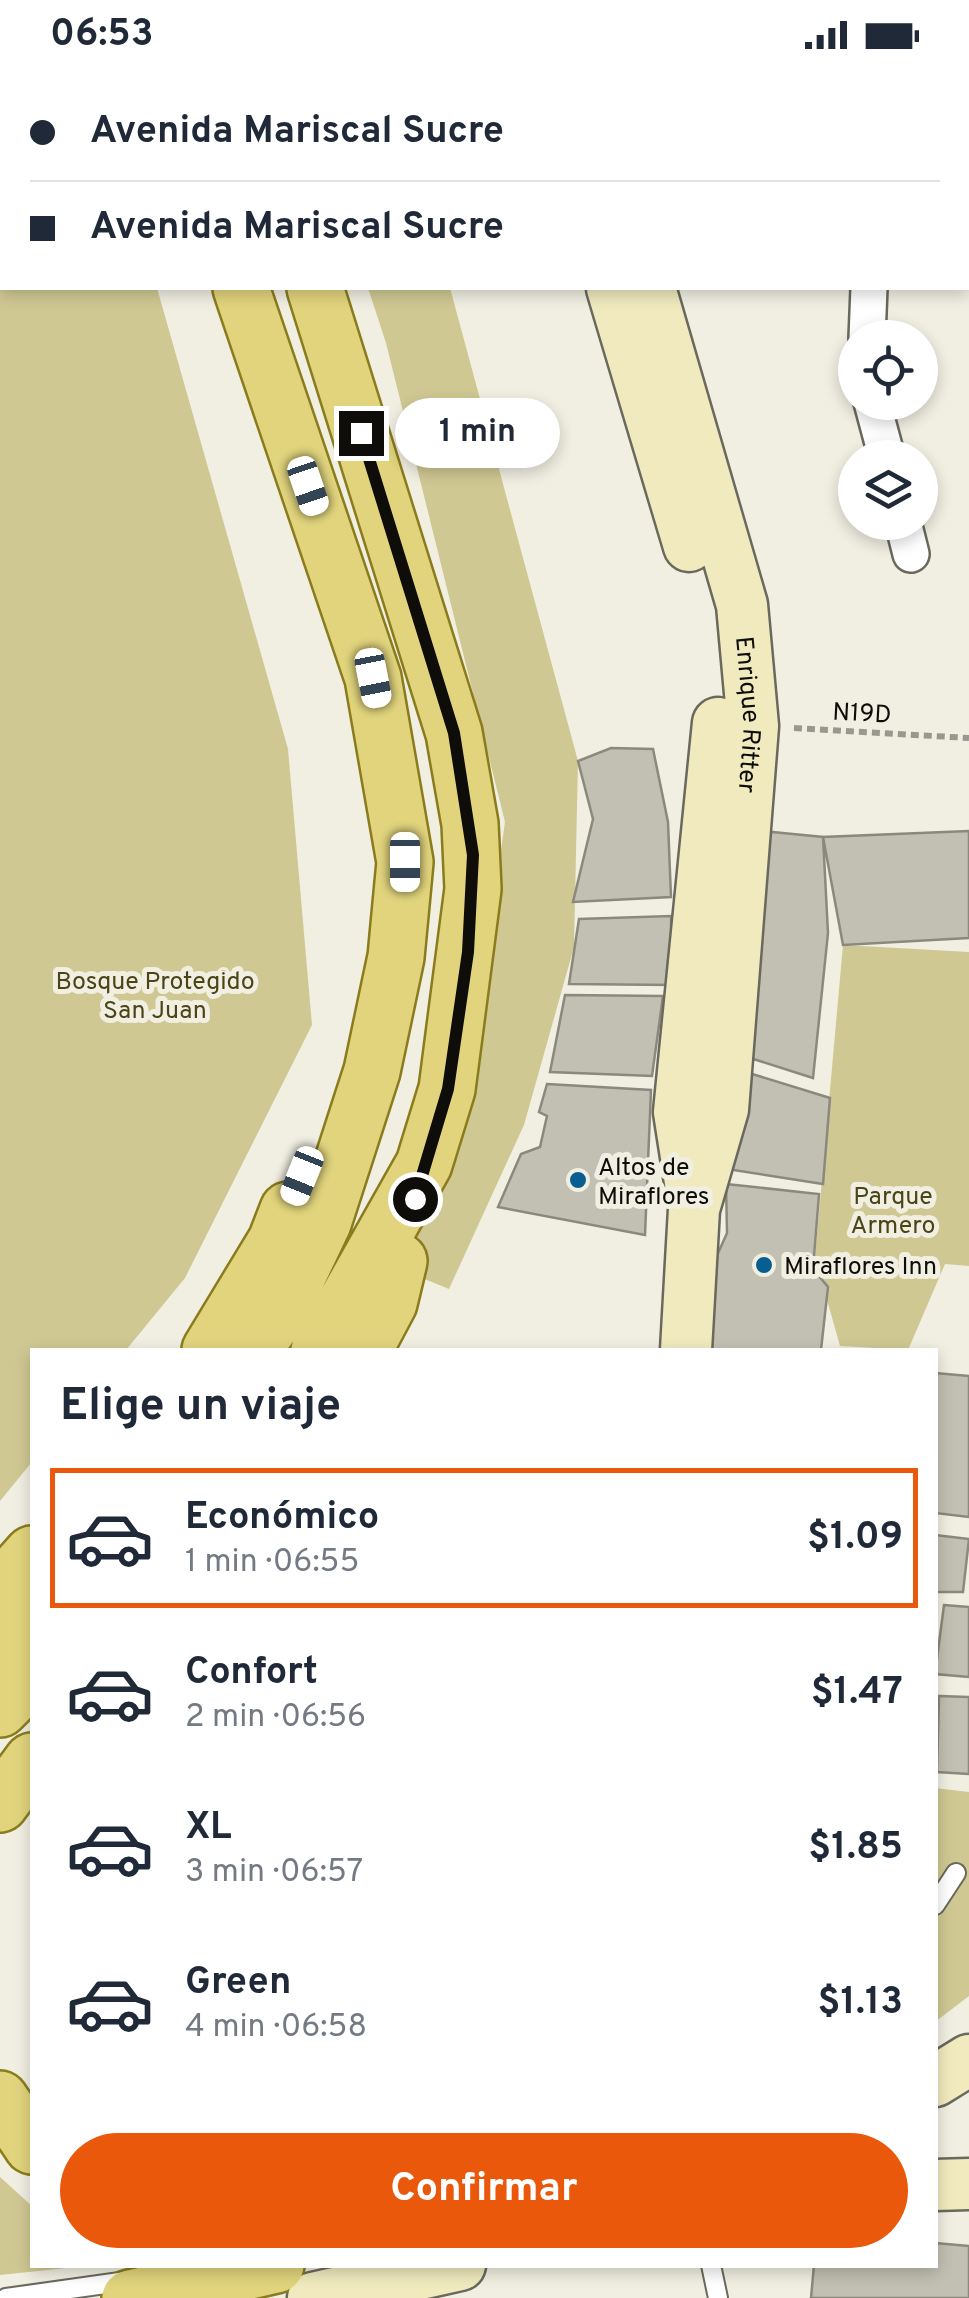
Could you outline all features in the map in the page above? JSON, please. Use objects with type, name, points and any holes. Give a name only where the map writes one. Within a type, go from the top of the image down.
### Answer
[{"type":"main road","points":[[242,290],[373,678],[403,831],[405,894],[372,1071],[323,1224],[281,1310],[254,1348]]},
{"type":"main road","points":[[315,290],[454,733],[470,824],[474,889],[448,1089],[388,1303],[365,1348]]},
{"type":"main road","points":[[211,1348],[276,1241],[328,1110],[360,1014],[378,868],[358,730],[314,577],[282,411]]},
{"type":"main road","points":[[358,636],[420,616]]},
{"type":"main road","points":[[319,1348],[424,1164]]},
{"type":"main road","points":[[0,1590],[30,1556]]},
{"type":"main road","points":[[0,1642],[30,1608]]},
{"type":"main road","points":[[0,1708],[30,1680]]},
{"type":"main road","points":[[0,1804],[30,1763]]},
{"type":"main road","points":[[0,2099],[30,2143]]},
{"type":"main road","points":[[130,2298],[263,2268]]},
{"type":"street","name":"Enrique Ritter","points":[[613,290],[712,623],[719,727],[680,1112],[694,1208],[686,1348]]},
{"type":"street","name":"Enrique Ritter","points":[[651,290],[742,605],[753,726],[723,1109],[694,1208]]},
{"type":"street","points":[[868,320],[869,290]]},
{"type":"street","points":[[938,2079],[969,2060]]},
{"type":"street","points":[[938,2186],[969,2184]]},
{"type":"street","points":[[313,2298],[447,2268]]},
{"type":"lane","points":[[938,1900],[956,1873]]},
{"type":"lane","points":[[6,2298],[239,2268]]},
{"type":"lane","points":[[712,2268],[718,2298]]},
{"type":"path","name":"N19D","points":[[753,726],[969,738]]},
{"type":"green space","name":"Bosque Protegido San Juan","points":[[0,290],[158,290],[288,749],[312,1025],[185,1278],[128,1348],[30,1348],[30,1464],[0,1501]]},
{"type":"green space","points":[[369,290],[451,290],[578,761],[574,947],[524,1125],[449,1289],[400,1269],[481,991],[505,822],[386,343]]},
{"type":"green space","name":"Parque Armero","points":[[843,945],[969,952],[969,1266],[945,1264],[909,1348],[874,1348],[840,1346],[815,1257]]},
{"type":"green space","points":[[938,1788],[969,1792],[969,1996],[938,2020]]},
{"type":"green space","points":[[0,2177],[30,2204],[30,2268],[66,2268],[0,2275]]},
{"type":"building","points":[[611,748],[653,749],[668,822],[671,897],[573,902],[593,819],[578,761]]},
{"type":"building","points":[[762,831],[823,837],[828,933],[813,1078],[747,1057]]},
{"type":"building","points":[[969,831],[969,938],[843,945],[823,837]]},
{"type":"building","points":[[671,916],[672,985],[569,984],[579,919]]},
{"type":"building","points":[[565,995],[663,996],[652,1076],[550,1072]]},
{"type":"building","points":[[749,1073],[830,1098],[823,1184],[727,1169]]},
{"type":"building","name":"Altos de Miraflores","points":[[547,1084],[651,1090],[645,1235],[498,1207],[521,1154],[540,1147],[547,1116],[539,1112]]},
{"type":"building","name":"Miraflores Inn","points":[[726,1184],[819,1194],[813,1269],[828,1287],[821,1348],[704,1348],[715,1260],[727,1233]]},
{"type":"building","points":[[938,1373],[969,1376],[969,1517],[938,1513]]},
{"type":"building","points":[[938,1535],[969,1539],[963,1592],[938,1592]]},
{"type":"building","points":[[944,1605],[969,1607],[969,1677],[938,1674]]},
{"type":"building","points":[[939,1696],[969,1697],[969,1774],[938,1772]]},
{"type":"building","points":[[938,2243],[969,2246],[969,2298],[811,2298],[814,2268],[938,2268]]},
{"type":"place","name":"Altos de Miraflores","points":[[578,1180]]},
{"type":"place","name":"Miraflores Inn","points":[[764,1265]]},
{"type":"route","points":[[361,433],[454,733],[473,855],[468,952],[448,1089],[415,1199]]}]
